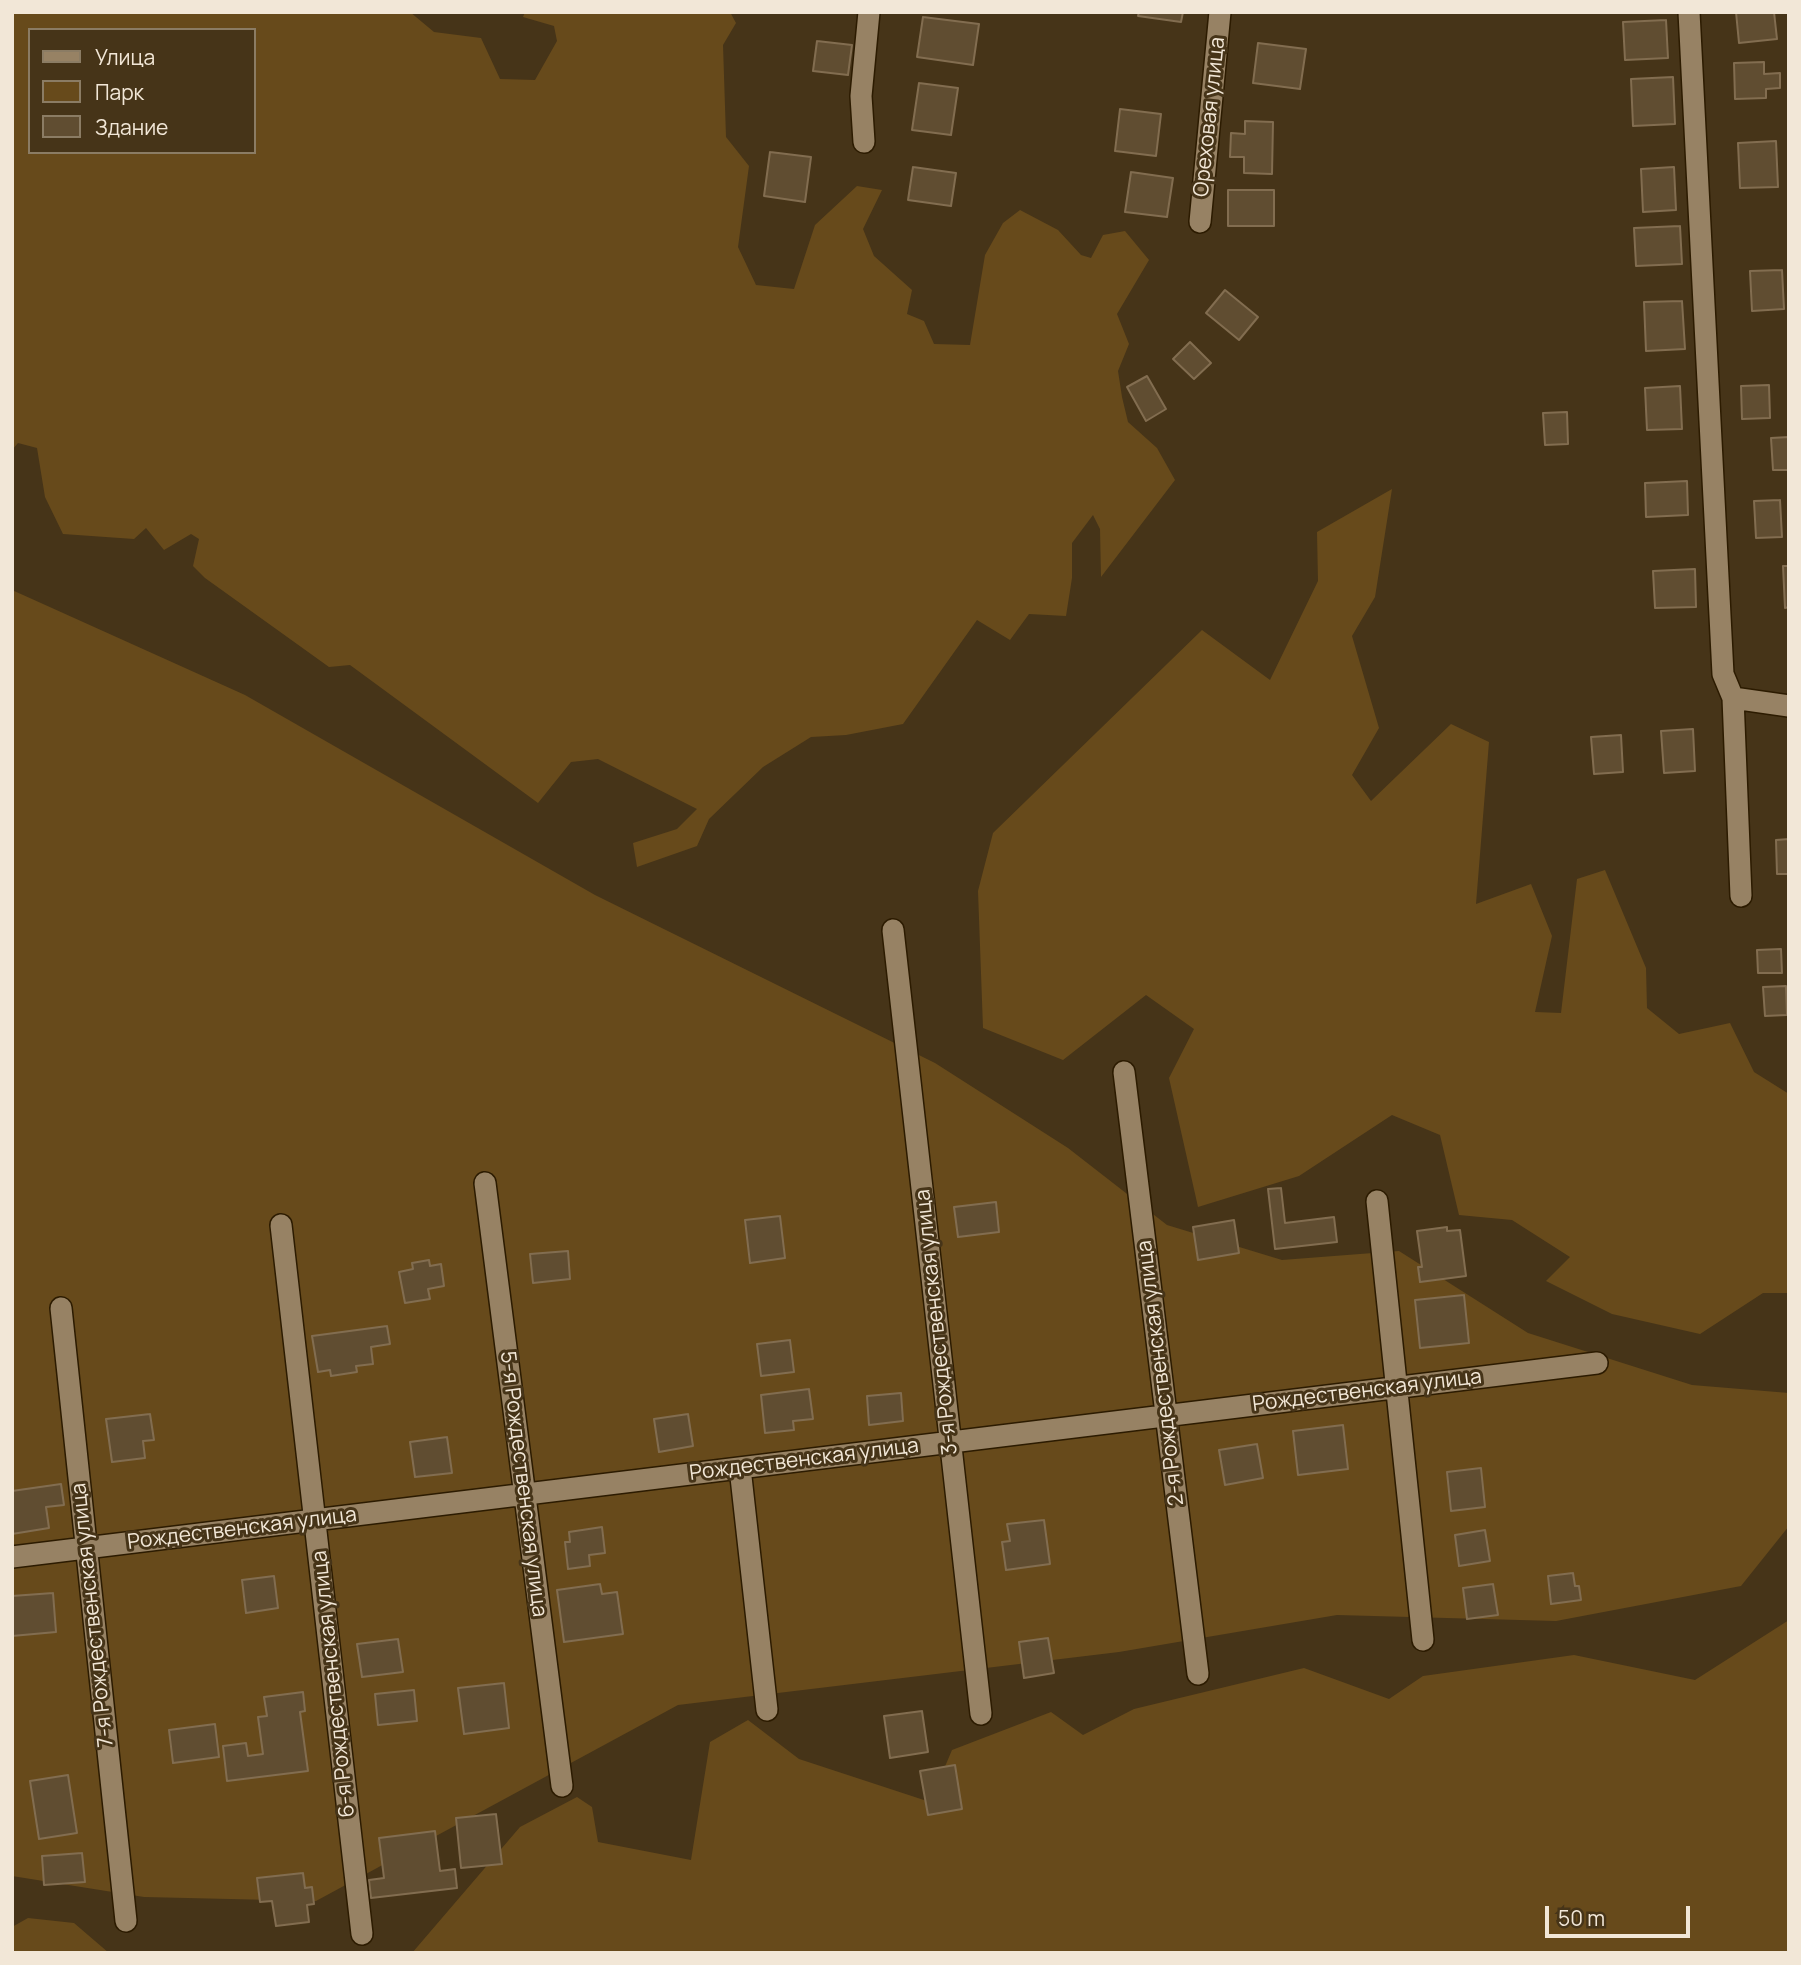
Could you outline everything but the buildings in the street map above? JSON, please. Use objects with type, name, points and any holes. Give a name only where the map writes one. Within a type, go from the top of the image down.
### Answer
[{"type":"street","points":[[864,142],[861,96],[869,12]]},
{"type":"street","name":"Ореховая улица","points":[[1200,222],[1220,12]]},
{"type":"street","points":[[1689,12],[1723,674],[1733,698],[1741,896]]},
{"type":"street","points":[[1733,698],[1789,706]]},
{"type":"street","name":"3-я Рождественская улица","points":[[893,930],[981,1714]]},
{"type":"street","name":"2-я Рождественская улица","points":[[1125,1072],[1198,1674]]},
{"type":"street","name":"5-я Рождественская улица","points":[[485,1183],[562,1786]]},
{"type":"street","points":[[1377,1201],[1423,1640]]},
{"type":"street","name":"6-я Рождественская улица","points":[[281,1225],[362,1934]]},
{"type":"street","name":"7-я Рождественская улица","points":[[61,1308],[126,1921]]},
{"type":"street","name":"Рождественская улица","points":[[12,1557],[1597,1363]]},
{"type":"street","points":[[740,1468],[767,1710]]},
{"type":"green space","points":[[12,12],[410,12],[434,32],[481,38],[500,79],[535,80],[557,41],[554,26],[523,17],[525,12],[730,12],[736,23],[723,45],[726,137],[749,166],[738,247],[756,285],[794,289],[815,225],[857,186],[882,190],[863,229],[874,256],[912,290],[907,314],[924,321],[934,344],[970,345],[985,255],[1003,223],[1020,210],[1058,230],[1081,255],[1091,258],[1103,235],[1125,231],[1149,260],[1117,314],[1129,344],[1118,371],[1122,397],[1128,422],[1157,448],[1175,480],[1101,577],[1100,529],[1093,515],[1072,543],[1072,578],[1066,616],[1029,614],[1010,640],[977,620],[903,724],[846,735],[811,737],[763,767],[709,819],[697,846],[637,867],[633,843],[677,829],[697,809],[598,759],[571,762],[538,803],[350,665],[329,667],[205,578],[193,566],[199,539],[191,534],[164,550],[146,528],[134,539],[63,534],[45,497],[37,448],[18,443],[12,450]]},
{"type":"green space","points":[[1392,489],[1375,597],[1352,636],[1379,728],[1352,775],[1371,801],[1451,724],[1489,742],[1476,904],[1531,884],[1552,936],[1535,1012],[1561,1013],[1577,879],[1605,870],[1646,968],[1647,1008],[1679,1034],[1730,1023],[1754,1072],[1789,1094],[1789,1293],[1763,1293],[1700,1334],[1612,1314],[1546,1281],[1570,1257],[1512,1220],[1459,1215],[1440,1135],[1392,1115],[1299,1176],[1198,1207],[1169,1078],[1194,1029],[1146,995],[1063,1060],[983,1028],[978,891],[993,833],[1202,630],[1270,680],[1318,581],[1317,532]]},
{"type":"green space","points":[[12,590],[245,695],[595,895],[935,1063],[1068,1148],[1167,1225],[1282,1260],[1399,1251],[1528,1333],[1692,1385],[1789,1393],[1789,1526],[1741,1586],[1556,1621],[1337,1615],[1119,1652],[678,1705],[316,1901],[144,1897],[12,1876]]},
{"type":"green space","points":[[1789,1620],[1789,1953],[412,1953],[520,1827],[577,1797],[592,1807],[598,1842],[691,1860],[710,1742],[748,1720],[799,1759],[930,1802],[952,1750],[1051,1712],[1083,1735],[1134,1709],[1304,1668],[1389,1699],[1423,1676],[1574,1655],[1695,1680]]},
{"type":"green space","points":[[28,1918],[74,1923],[109,1953],[12,1953],[12,1927]]}]
